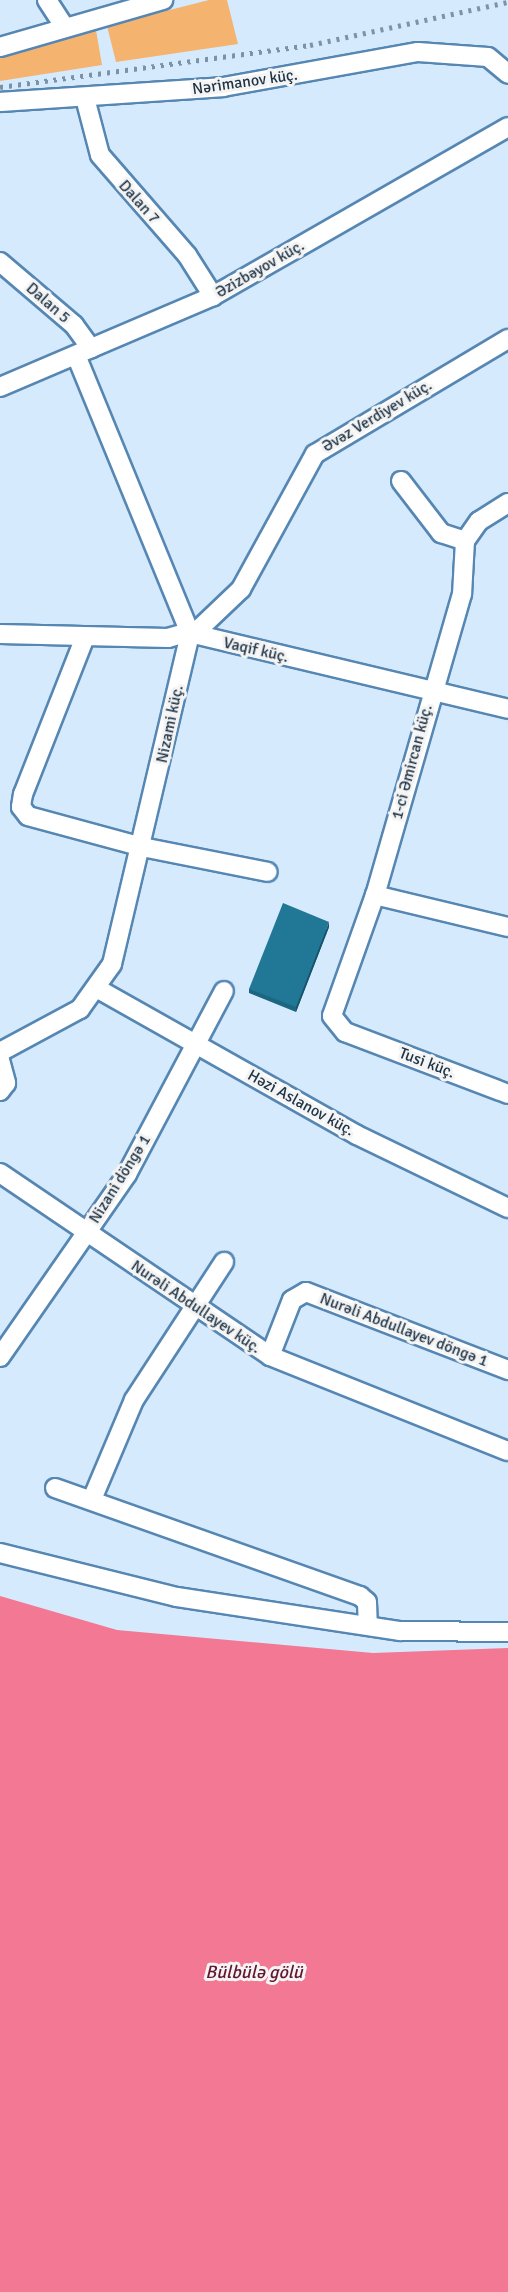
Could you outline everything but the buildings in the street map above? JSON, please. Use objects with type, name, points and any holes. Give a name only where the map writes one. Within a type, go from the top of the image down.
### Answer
[{"type":"street","points":[[47,0],[65,28]]},
{"type":"street","points":[[0,47],[163,0]]},
{"type":"street","name":"Nərimanov küç.","points":[[0,102],[223,87],[418,52],[488,57],[508,74]]},
{"type":"street","name":"Dalan 7","points":[[85,98],[100,154],[187,255],[213,296]]},
{"type":"street","name":"Əzizbəyov küç.","points":[[0,387],[213,296],[508,127]]},
{"type":"street","name":"Dalan 5","points":[[0,262],[74,326],[83,352]]},
{"type":"street","name":"Əvəz Verdiyev küç.","points":[[190,633],[211,621],[241,589],[315,454],[508,339]]},
{"type":"street","points":[[83,352],[190,633]]},
{"type":"street","points":[[400,481],[441,533],[465,541],[479,521],[508,503]]},
{"type":"street","name":"1-ci Əmircan küç.","points":[[345,1032],[332,1016],[336,999],[375,895],[432,691],[462,594],[465,541]]},
{"type":"street","name":"Vaqif küç.","points":[[0,634],[168,638],[190,633],[508,709]]},
{"type":"street","name":"Nizami küç.","points":[[0,1052],[57,1025],[98,989],[122,935],[190,633]]},
{"type":"street","points":[[85,637],[21,807],[39,820],[142,847],[268,872]]},
{"type":"street","points":[[375,895],[508,927]]},
{"type":"street","name":"Həzi Aslanov küç.","points":[[98,989],[357,1135],[508,1208]]},
{"type":"street","name":"Nizani döngə 1","points":[[1,1353],[127,1174],[224,991]]},
{"type":"street","name":"Tusi küç.","points":[[345,1032],[508,1094]]},
{"type":"street","points":[[0,1060],[6,1083],[0,1091]]},
{"type":"street","name":"Nurəli Abdullayev küç.","points":[[0,1173],[87,1231],[197,1312],[270,1356],[508,1451]]},
{"type":"street","points":[[93,1497],[134,1400],[197,1312],[224,1262]]},
{"type":"street","name":"Nurəli Abdullayev döngə 1","points":[[270,1356],[292,1300],[306,1292],[508,1370]]},
{"type":"street","points":[[55,1488],[93,1497],[360,1596],[367,1602],[368,1625]]},
{"type":"street","points":[[0,1553],[177,1597],[400,1631],[508,1632]]},
{"type":"shaded area","points":[[209,0],[227,0],[238,44],[116,62],[107,26]]},
{"type":"shaded area","points":[[96,30],[102,65],[0,81],[0,56]]},
{"type":"water","name":"Bülbülə gölü","points":[[0,1596],[117,1630],[373,1653],[508,1648],[508,2292],[0,2292]]},
{"type":"railway","points":[[0,87],[310,45],[508,2]]}]
